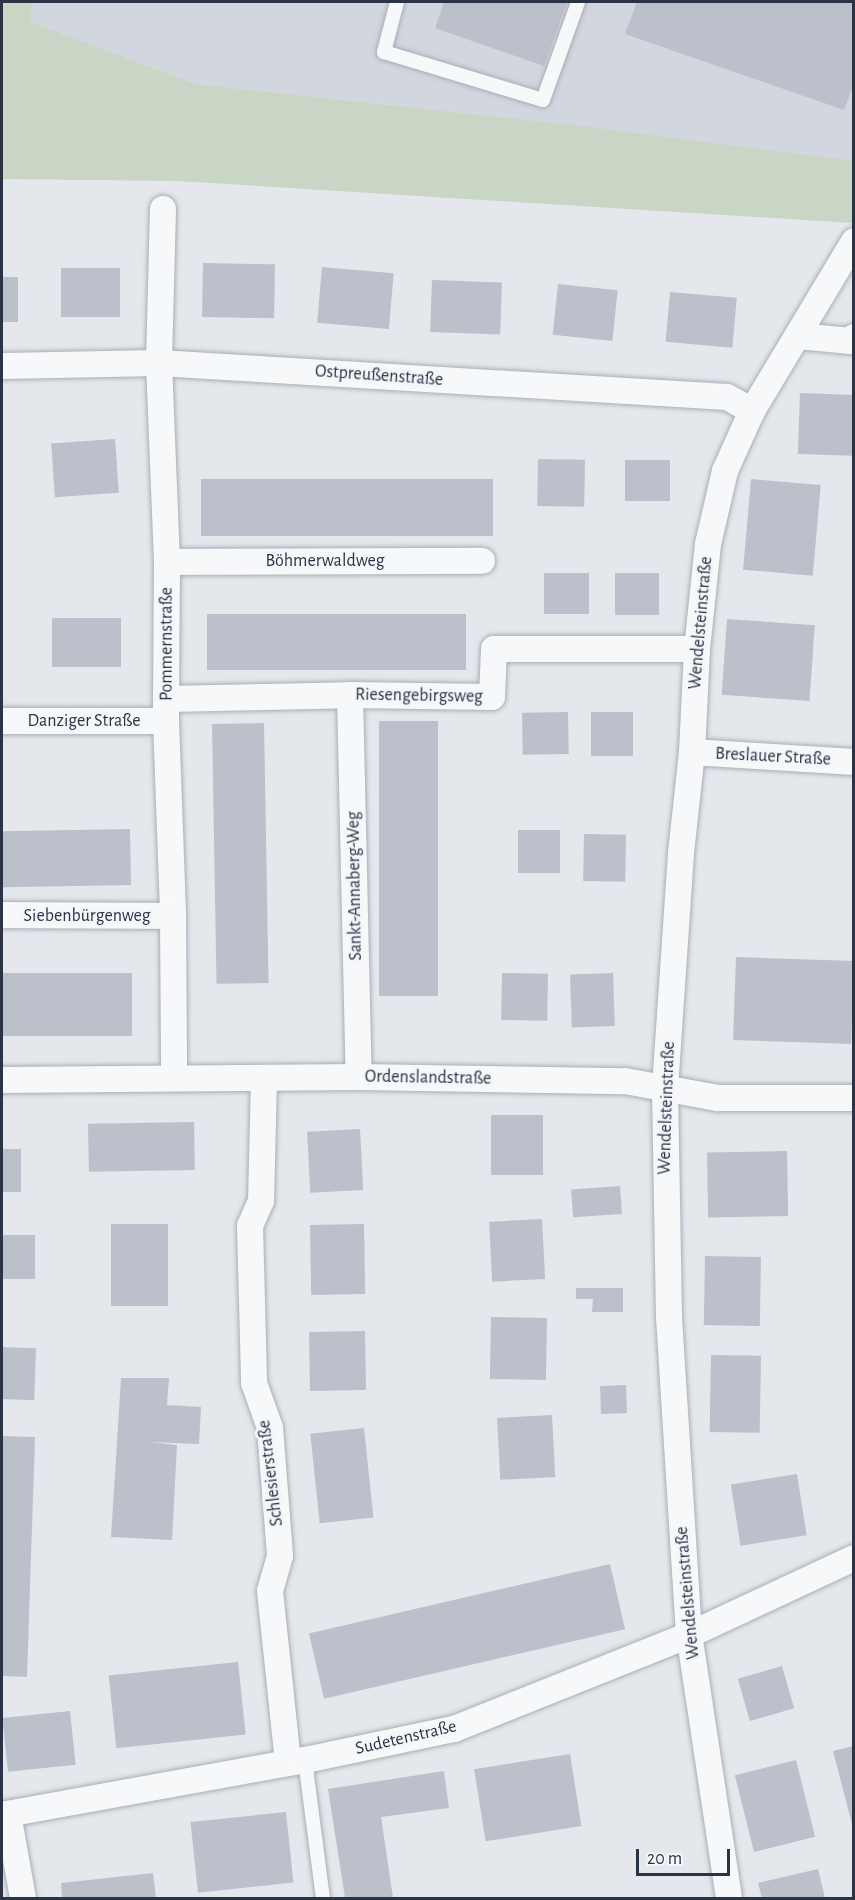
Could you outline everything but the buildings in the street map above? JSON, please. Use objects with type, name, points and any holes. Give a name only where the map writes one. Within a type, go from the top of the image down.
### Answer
[{"type":"street","name":"Pommernstraße","points":[[163,209],[159,363],[167,562],[166,710],[173,916],[174,1078]]},
{"type":"street","name":"Wendelsteinstraße","points":[[729,1899],[689,1635],[669,1317],[665,1088],[681,853],[692,753],[697,649],[708,544],[725,471],[752,411],[854,241]]},
{"type":"street","points":[[798,336],[851,341],[854,337]]},
{"type":"street","name":"Ostpreußenstraße","points":[[2,366],[159,363],[728,397],[752,411]]},
{"type":"street","name":"Böhmerwaldweg","points":[[167,562],[482,561]]},
{"type":"street","name":"Riesengebirgsweg","points":[[166,710],[350,695],[492,697],[494,649],[697,649]]},
{"type":"street","name":"Sankt-Annaberg-Weg","points":[[350,695],[359,1077]]},
{"type":"street","name":"Danziger Straße","points":[[2,721],[166,710]]},
{"type":"street","name":"Breslauer Straße","points":[[692,753],[854,762]]},
{"type":"street","name":"Siebenbürgenweg","points":[[2,915],[173,916]]},
{"type":"street","name":"Ordenslandstraße","points":[[2,1080],[359,1077],[625,1081],[718,1098],[854,1098]]},
{"type":"street","name":"Schlesierstraße","points":[[264,1079],[261,1201],[250,1226],[254,1383],[270,1428],[280,1556],[270,1591],[297,1761]]},
{"type":"street","name":"Sudetenstraße","points":[[5,1814],[297,1761],[454,1729],[689,1635],[854,1558]]},
{"type":"street","points":[[5,1814],[23,1899]]},
{"type":"lane","points":[[397,2],[384,52],[543,100],[578,2]]},
{"type":"lane","points":[[297,1761],[322,1899]]},
{"type":"shaded area","points":[[29,2],[853,2],[853,167],[557,123],[196,84],[31,22]]},
{"type":"green space","points":[[2,2],[31,2],[31,22],[196,84],[557,123],[853,161],[853,223],[178,181],[2,179]]}]
